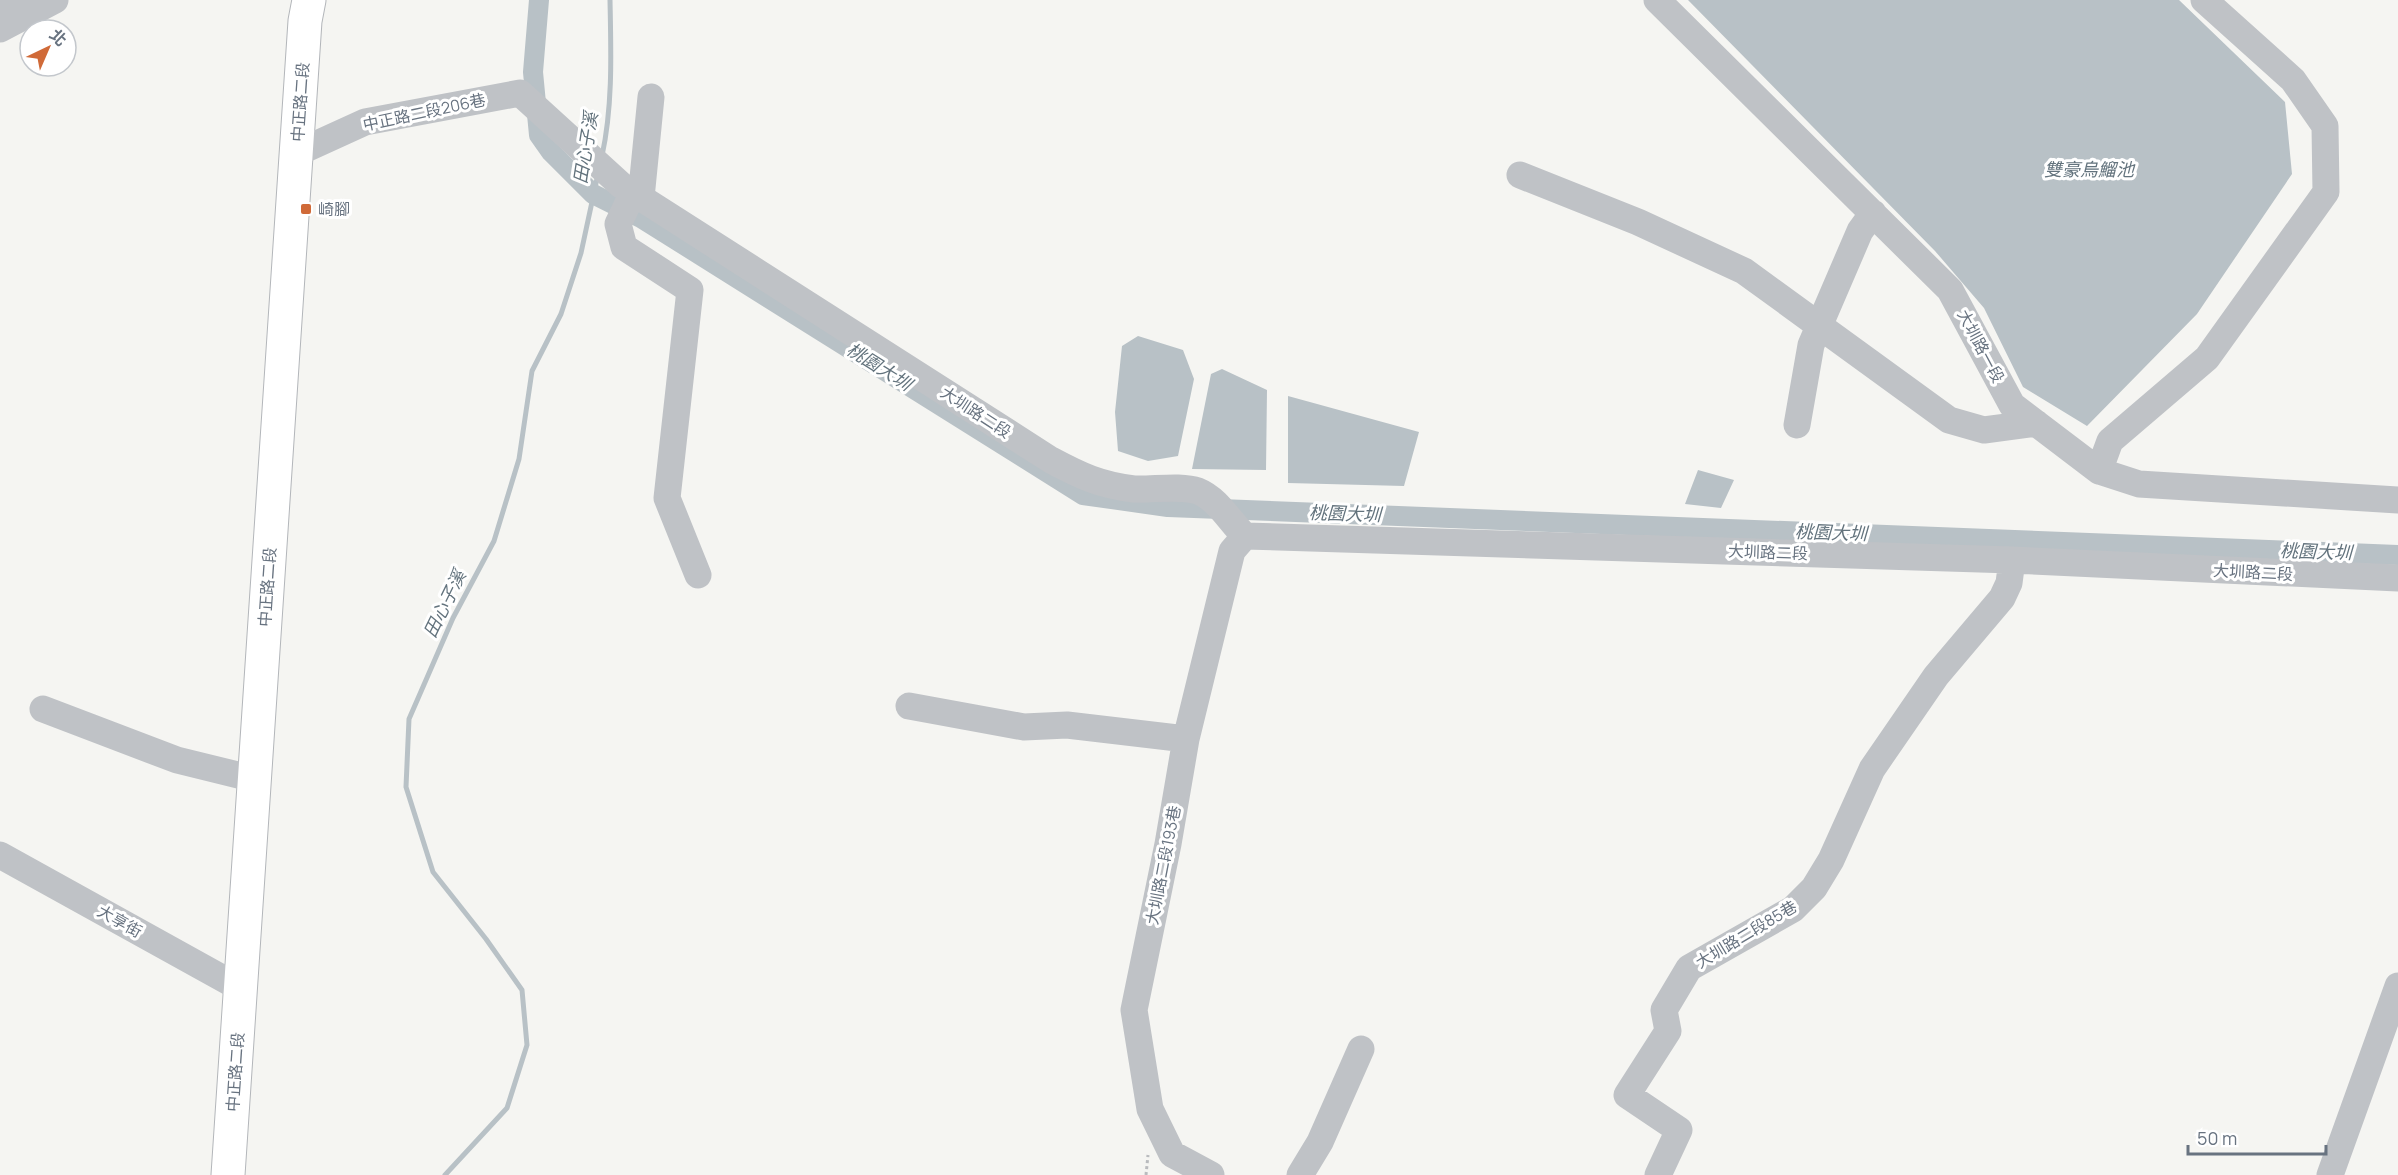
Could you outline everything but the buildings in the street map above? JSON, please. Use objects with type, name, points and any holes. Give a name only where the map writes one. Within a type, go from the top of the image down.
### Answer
[{"type":"main road","name":"中正路二段","points":[[228,1175],[309,0]]},
{"type":"street","points":[[0,6],[15,0]]},
{"type":"street","points":[[0,29],[55,0]]},
{"type":"street","name":"大圳路一段","points":[[1657,0],[1950,290],[2012,405],[2099,471],[2139,484],[2398,500]]},
{"type":"street","points":[[2099,471],[2110,441],[2207,358],[2326,192],[2325,126],[2293,80],[2204,0]]},
{"type":"street","name":"中正路二段206巷","points":[[297,153],[364,122],[520,93]]},
{"type":"street","name":"大圳路二段","points":[[520,93],[629,199],[1051,460],[1089,480],[1134,489],[1197,490],[1214,501],[1245,536],[2012,560],[2398,578]]},
{"type":"street","points":[[651,97],[629,199],[618,224],[624,247],[690,290],[667,498],[698,575]]},
{"type":"street","points":[[1520,175],[1638,222],[1744,271],[1949,420],[1983,430],[2036,423]]},
{"type":"street","points":[[1797,425],[1811,345],[1860,231],[1873,213]]},
{"type":"street","name":"大圳路二段193巷","points":[[1211,1175],[1172,1154],[1150,1109],[1134,1010],[1168,844],[1186,739],[1232,551],[1245,536]]},
{"type":"street","name":"大圳路二段85巷","points":[[1658,1175],[1679,1130],[1627,1095],[1668,1031],[1664,1010],[1689,968],[1792,909],[1814,888],[1831,860],[1872,769],[1936,676],[2002,598],[2009,583],[2012,560]]},
{"type":"street","points":[[909,706],[1024,728],[1066,725],[1186,739]]},
{"type":"street","points":[[43,709],[177,760],[254,779]]},
{"type":"street","name":"大享街","points":[[0,855],[240,988]]},
{"type":"street","points":[[2330,1175],[2398,986]]},
{"type":"street","points":[[1300,1175],[1320,1142],[1361,1049]]},
{"type":"water","name":"雙豪烏鰡池","points":[[1688,0],[2179,0],[2285,102],[2292,174],[2197,314],[2087,426],[2023,387],[1984,308],[1935,251]]},
{"type":"water","points":[[1138,336],[1183,350],[1194,379],[1178,456],[1148,461],[1118,451],[1115,412],[1122,346]]},
{"type":"water","points":[[1222,369],[1267,390],[1266,470],[1192,469],[1211,374]]},
{"type":"water","points":[[1288,396],[1419,432],[1404,486],[1288,483]]},
{"type":"water","points":[[1698,470],[1734,480],[1721,508],[1685,504]]},
{"type":"waterway","name":"桃園大圳","points":[[539,0],[533,72],[539,135],[551,152],[593,194],[641,218],[1083,495],[1168,507],[2398,555]]},
{"type":"waterway","name":"田心子溪","points":[[602,156],[610,98],[610,0]]},
{"type":"waterway","name":"田心子溪","points":[[445,1175],[507,1108],[527,1045],[522,990],[486,939],[433,872],[406,787],[409,719],[453,618],[494,541],[519,459],[532,371],[561,314],[581,253],[598,174]]},
{"type":"place","name":"崎腳","points":[[306,209]]}]
